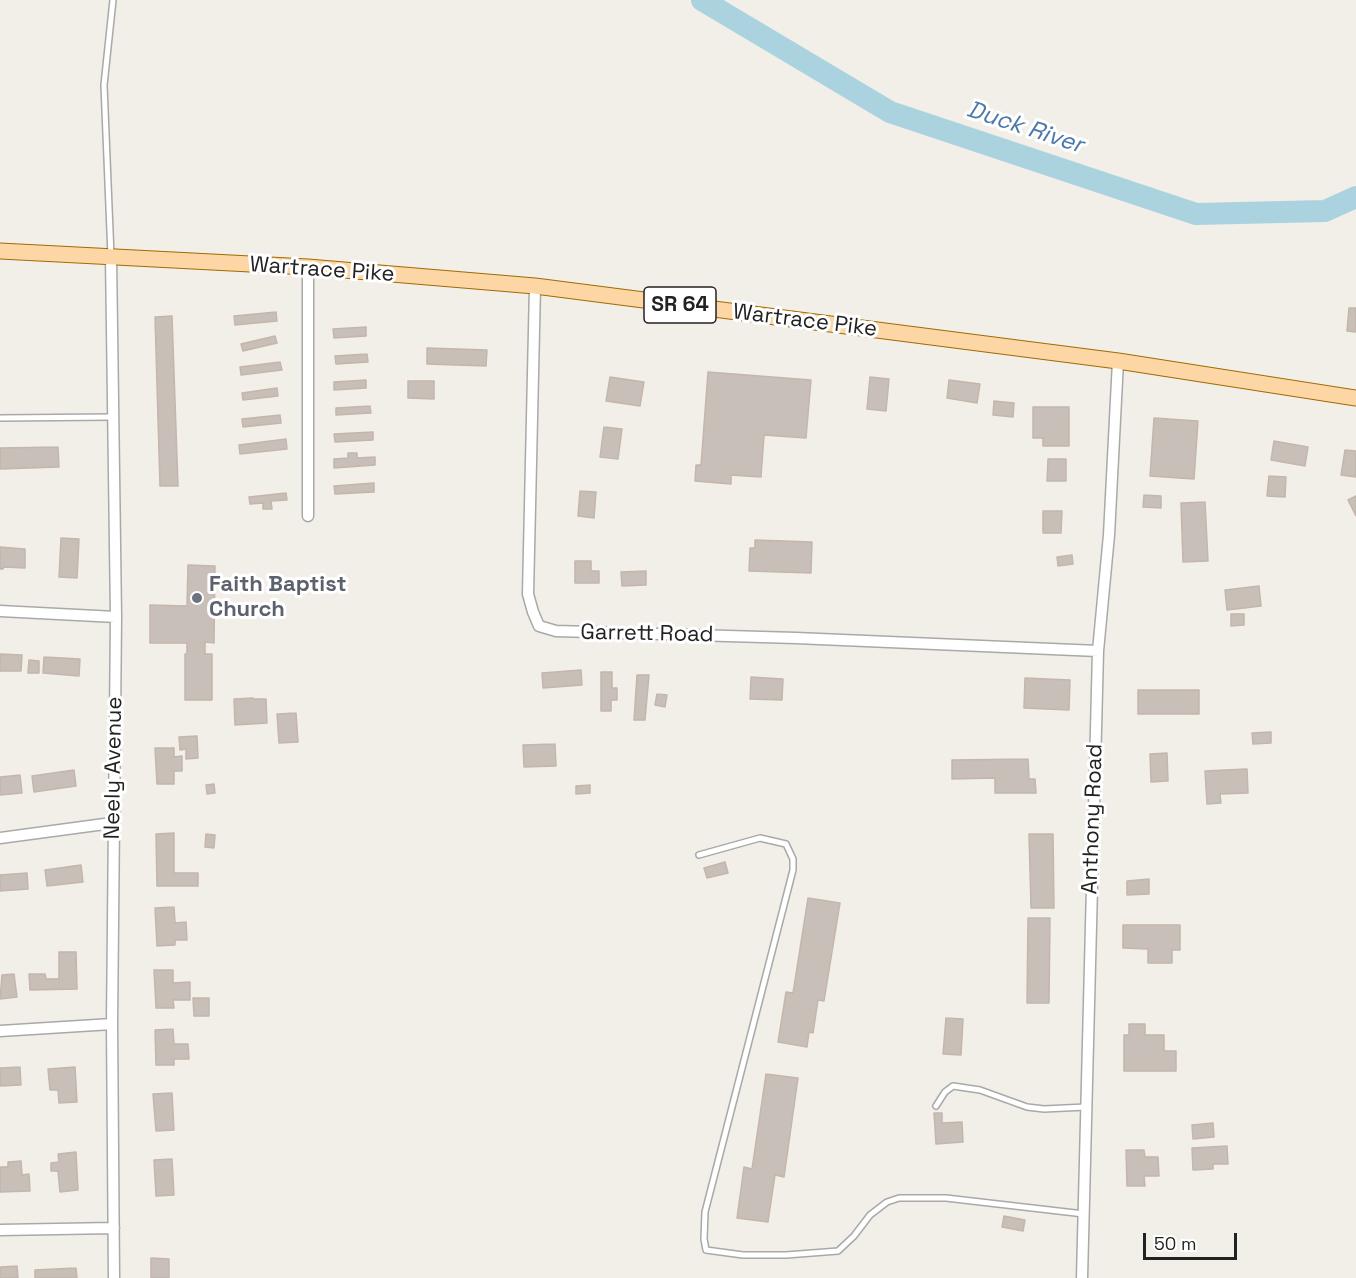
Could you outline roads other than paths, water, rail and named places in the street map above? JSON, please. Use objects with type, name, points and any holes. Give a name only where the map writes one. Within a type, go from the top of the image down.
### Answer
[{"type":"main road","name":"Wartrace Pike","points":[[0,251],[308,267],[535,286],[1118,361],[1356,398]]},
{"type":"street","name":"Neely Avenue","points":[[111,258],[116,618],[112,823],[114,1278]]},
{"type":"street","points":[[308,267],[308,516]]},
{"type":"street","name":"Garrett Road","points":[[535,286],[528,594],[539,626],[556,632],[796,638],[1098,651]]},
{"type":"street","name":"Anthony Road","points":[[1082,1278],[1098,651],[1109,535],[1118,361]]},
{"type":"street","points":[[0,611],[116,618]]},
{"type":"street","points":[[0,838],[112,823]]},
{"type":"street","points":[[0,1031],[112,1024]]},
{"type":"street","points":[[0,1230],[114,1228]]},
{"type":"lane","points":[[111,258],[104,85],[112,0]]},
{"type":"lane","points":[[0,418],[113,417]]},
{"type":"lane","points":[[699,855],[760,838],[786,844],[793,859],[793,870],[705,1212],[706,1250],[743,1255],[786,1255],[838,1251],[854,1236],[870,1215],[899,1198],[946,1198],[1084,1214]]},
{"type":"lane","points":[[936,1106],[945,1092],[953,1086],[980,1090],[1027,1107],[1044,1109],[1086,1107]]},
{"type":"waterway","name":"Duck River","points":[[702,0],[890,112],[1196,214],[1325,211],[1356,197]]},
{"type":"place","name":"Faith Baptist Church","points":[[197,598]]}]
